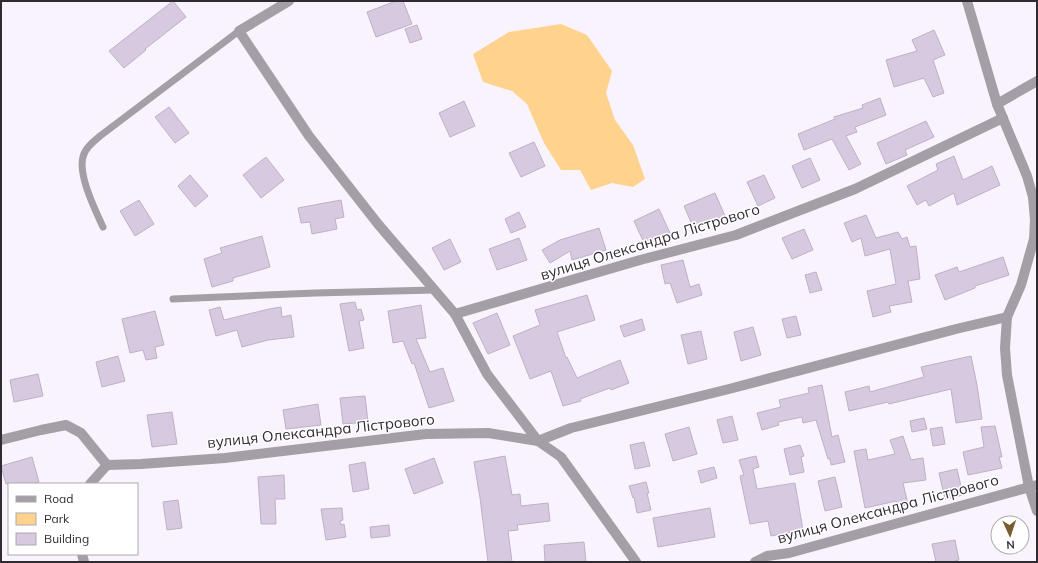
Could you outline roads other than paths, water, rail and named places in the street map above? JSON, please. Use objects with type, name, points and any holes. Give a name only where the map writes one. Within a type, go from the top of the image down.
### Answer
[{"type":"street","points":[[239,31],[289,1]]},
{"type":"street","points":[[967,1],[997,104],[1027,176],[1033,197],[1035,220],[1034,239],[1021,285],[1007,317],[1005,348],[1007,375],[1033,486],[1037,511]]},
{"type":"street","name":"вулиця Олександра Лістрового","points":[[239,31],[309,136],[378,224],[455,314],[487,374],[538,441],[561,457],[636,562]]},
{"type":"street","points":[[997,104],[1037,81]]},
{"type":"street","name":"вулиця Олександра Лістрового","points":[[455,314],[640,260],[736,235],[855,189],[1003,118]]},
{"type":"street","points":[[538,441],[571,428],[1007,317]]},
{"type":"street","points":[[1,440],[66,425],[81,433],[107,465],[91,483]]},
{"type":"street","name":"вулиця Олександра Лістрового","points":[[107,465],[225,458],[426,434],[488,433],[538,441]]},
{"type":"street","name":"вулиця Олександра Лістрового","points":[[755,562],[767,556],[789,553],[1033,486]]},
{"type":"lane","points":[[103,226],[88,192],[82,170],[82,158],[88,147],[100,136],[239,31]]},
{"type":"lane","points":[[172,299],[434,290]]}]
